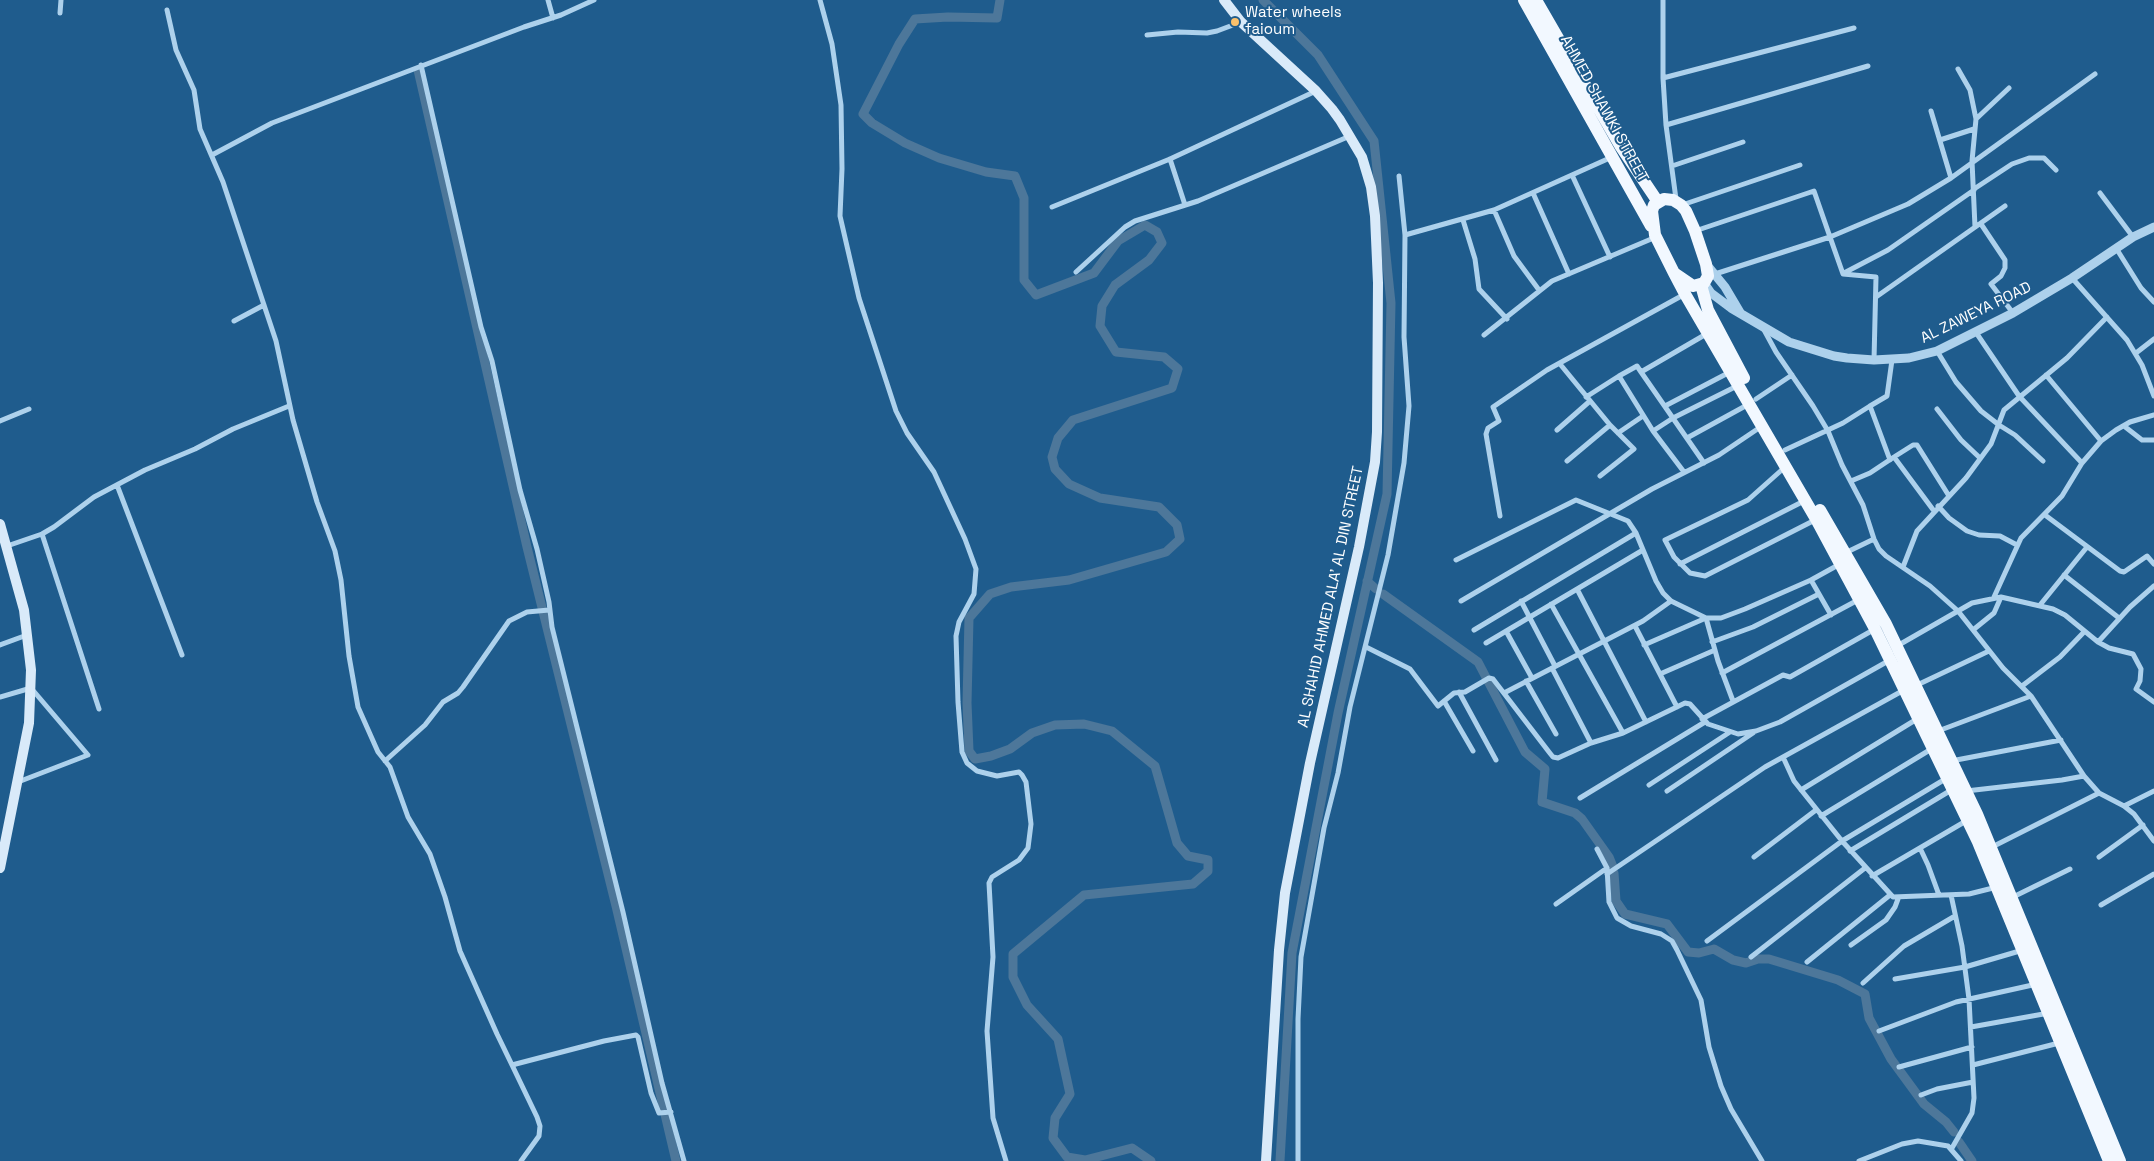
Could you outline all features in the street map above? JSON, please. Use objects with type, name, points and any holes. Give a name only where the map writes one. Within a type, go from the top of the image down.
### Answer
[{"type":"main road","name":"AL SHAHID AHMED ALA' AL DIN STREET","points":[[1224,0],[1241,22],[1316,91],[1340,120],[1362,157],[1375,216],[1378,292],[1377,440],[1375,462],[1359,547],[1310,763],[1286,893],[1279,950],[1266,1161]]},
{"type":"main road","name":"AHMED SHAWKI STREET","points":[[1524,0],[1613,156],[1685,294],[1739,385],[1752,401]]},
{"type":"main road","name":"AHMED SHAWKI STREET","points":[[1536,0],[1621,147],[1658,202]]},
{"type":"main road","points":[[1656,236],[1652,211],[1658,202],[1669,199],[1679,204],[1695,231],[1708,276],[1702,284],[1689,285],[1674,273]]},
{"type":"main road","points":[[1702,284],[1708,310],[1762,426],[1805,501],[1822,524],[1897,646],[1910,688]]},
{"type":"main road","points":[[1752,401],[1785,450],[1822,524]]},
{"type":"main road","points":[[0,524],[4,548],[24,610],[32,670],[29,723],[0,868]]},
{"type":"main road","points":[[1843,558],[1859,600],[1890,660],[1910,688],[1924,715],[1950,783],[1992,846],[2120,1161]]},
{"type":"main road","points":[[1933,739],[1952,761],[1966,791],[1972,817],[1998,887],[2109,1161]]},
{"type":"street","points":[[60,13],[61,0]]},
{"type":"street","points":[[548,0],[553,18]]},
{"type":"street","points":[[212,155],[272,122],[421,65],[553,18],[594,0]]},
{"type":"street","points":[[820,0],[832,44],[841,105],[842,169],[840,216],[857,290],[896,411],[907,433],[934,472],[965,539],[976,569],[974,594],[959,622],[956,636],[962,752],[967,763],[977,771],[997,776],[1019,772],[1026,782],[1031,824],[1028,848],[1019,860],[992,877],[989,883],[993,956],[987,1032],[993,1118],[1006,1161]]},
{"type":"street","points":[[1663,0],[1663,78],[1666,125],[1679,204],[1800,165]]},
{"type":"street","points":[[167,10],[176,50],[194,90],[200,129],[223,182],[280,354],[289,406],[316,502],[338,566],[349,656],[358,707],[375,745],[390,766],[408,817],[430,854],[445,897],[460,951],[540,1126],[539,1136],[520,1161]]},
{"type":"street","points":[[1147,35],[1178,32],[1207,33],[1241,22]]},
{"type":"street","points":[[1663,78],[1854,28]]},
{"type":"street","points":[[421,65],[481,327],[492,361],[520,490],[537,549],[548,610],[623,912],[647,1023],[684,1161]]},
{"type":"street","points":[[1666,125],[1868,66]]},
{"type":"street","points":[[1958,69],[1970,90],[1976,118],[1972,161],[1976,227]]},
{"type":"street","points":[[1715,274],[1830,237],[1908,204],[1951,178],[2095,74]]},
{"type":"street","points":[[1976,118],[2009,88]]},
{"type":"street","points":[[1052,207],[1170,159],[1316,91]]},
{"type":"street","points":[[1931,111],[1951,178]]},
{"type":"street","points":[[1940,140],[1974,129]]},
{"type":"street","points":[[1076,272],[1125,227],[1136,220],[1185,205],[1254,178],[1350,136]]},
{"type":"street","points":[[1672,166],[1744,142]]},
{"type":"street","points":[[1405,235],[1494,210],[1613,156]]},
{"type":"street","points":[[1842,274],[1888,250],[2012,164],[2029,158],[2044,158],[2056,170]]},
{"type":"street","points":[[1170,159],[1185,205]]},
{"type":"street","points":[[1572,175],[1610,258]]},
{"type":"street","points":[[1298,1161],[1298,1019],[1301,957],[1326,819],[1338,773],[1350,707],[1388,555],[1404,463],[1409,417],[1404,337],[1405,235],[1399,176]]},
{"type":"street","points":[[1695,231],[1814,192],[1842,274]]},
{"type":"street","points":[[1533,193],[1569,274]]},
{"type":"street","points":[[2100,193],[2133,237]]},
{"type":"street","points":[[1876,297],[2005,206]]},
{"type":"street","points":[[1494,210],[1514,256],[1539,290]]},
{"type":"street","points":[[1463,220],[1475,259],[1479,290],[1507,318]]},
{"type":"street","points":[[1981,224],[2005,260],[2002,276],[1991,284],[2013,313]]},
{"type":"street","name":"AL ZAWEYA ROAD","points":[[1702,284],[1721,301],[1789,342],[1834,356],[1874,360],[1909,358],[1937,351],[2013,313],[2072,278],[2133,237],[2154,227]]},
{"type":"street","points":[[1484,335],[1552,281],[1610,258],[1656,236]]},
{"type":"street","points":[[2116,248],[2141,288],[2154,302]]},
{"type":"street","name":"AL ZAWEYA ROAD","points":[[1706,264],[1742,314]]},
{"type":"street","points":[[1842,274],[1876,277],[1874,360]]},
{"type":"street","points":[[2072,278],[2136,353],[2154,396]]},
{"type":"street","points":[[1500,516],[1486,434],[1488,428],[1499,421],[1493,407],[1560,364],[1685,294]]},
{"type":"street","points":[[234,321],[264,305]]},
{"type":"street","points":[[1903,567],[1917,531],[1980,458],[1999,426],[2004,410],[2067,358],[2107,317]]},
{"type":"street","points":[[1763,328],[1776,352],[1828,431],[1863,504],[1874,539],[1886,556],[1930,586],[1958,611],[1990,651],[2031,696],[2062,740],[2084,776],[2099,793],[2124,806],[2143,825],[2154,841]]},
{"type":"street","points":[[1975,331],[2019,396],[2082,462]]},
{"type":"street","points":[[1641,372],[1709,332]]},
{"type":"street","points":[[2136,353],[2154,339]]},
{"type":"street","points":[[1937,351],[1952,376],[1981,412],[1999,426],[2015,435],[2043,461]]},
{"type":"street","points":[[1785,450],[1828,431],[1888,396],[1892,360]]},
{"type":"street","points":[[1560,364],[1610,425],[1634,449],[1600,476]]},
{"type":"street","points":[[1557,430],[1588,399],[1619,376],[1637,366],[1704,463]]},
{"type":"street","points":[[1665,406],[1731,372]]},
{"type":"street","points":[[1687,438],[1752,401],[1792,375]]},
{"type":"street","points":[[2046,375],[2101,441]]},
{"type":"street","points":[[1619,376],[1653,431],[1684,472]]},
{"type":"street","points":[[1653,431],[1673,418],[1739,385]]},
{"type":"street","points":[[4,548],[42,534],[94,497],[145,470],[195,450],[234,429],[289,406]]},
{"type":"street","points":[[1870,406],[1892,458],[1936,509],[1967,531],[1979,535],[2000,536],[2017,544]]},
{"type":"street","points":[[0,421],[29,409]]},
{"type":"street","points":[[1937,409],[1961,440],[1980,458]]},
{"type":"street","points":[[1994,597],[2017,544],[2062,496],[2082,462],[2101,441],[2124,426],[2154,415]]},
{"type":"street","points":[[1618,433],[1644,416]]},
{"type":"street","points":[[1567,462],[1610,425]]},
{"type":"street","points":[[1461,601],[1684,472],[1729,449],[1762,426]]},
{"type":"street","points":[[2124,426],[2142,440],[2154,440]]},
{"type":"street","points":[[1851,481],[1870,473],[1913,445],[1917,445],[1949,496]]},
{"type":"street","points":[[1786,467],[1748,500],[1665,540],[1674,557],[1690,573],[1706,576],[1822,524]]},
{"type":"street","points":[[117,485],[182,655]]},
{"type":"street","points":[[1456,560],[1576,500],[1628,521],[1636,533],[1656,581],[1671,601],[1706,618]]},
{"type":"street","points":[[1680,564],[1805,501]]},
{"type":"street","points":[[2045,515],[2122,572],[2145,557],[2149,557],[2154,564]]},
{"type":"street","points":[[1474,630],[1636,533]]},
{"type":"street","points":[[42,534],[99,709]]},
{"type":"street","points":[[1644,645],[1706,618],[1721,618],[1811,580],[1874,539]]},
{"type":"street","points":[[2040,605],[2087,547]]},
{"type":"street","points":[[1486,643],[1643,550]]},
{"type":"street","points":[[2064,575],[2119,618]]},
{"type":"street","points":[[1811,580],[1831,615]]},
{"type":"street","points":[[2098,642],[2119,618],[2154,586]]},
{"type":"street","points":[[1577,589],[1646,722]]},
{"type":"street","points":[[1712,642],[1752,627],[1819,594]]},
{"type":"street","points":[[1973,630],[1994,613],[2001,596]]},
{"type":"street","points":[[1897,646],[1972,603],[2001,596],[2040,605],[2065,615],[2098,642],[2109,648],[2133,654],[2141,669],[2140,681],[2136,690],[2154,702]]},
{"type":"street","points":[[1722,673],[1859,600]]},
{"type":"street","points":[[1504,693],[1634,626],[1671,601]]},
{"type":"street","points":[[1521,602],[1591,743]]},
{"type":"street","points":[[1551,604],[1623,733]]},
{"type":"street","points":[[386,761],[425,725],[443,702],[458,693],[509,621],[517,616],[548,610]]},
{"type":"street","points":[[1706,618],[1722,673],[1733,701]]},
{"type":"street","points":[[1634,626],[1677,707]]},
{"type":"street","points":[[1580,798],[1733,701],[1783,675],[1790,677],[1875,629]]},
{"type":"street","points":[[1506,631],[1532,678]]},
{"type":"street","points":[[2022,686],[2060,657],[2084,632]]},
{"type":"street","points":[[0,645],[27,635]]},
{"type":"street","points":[[1366,647],[1410,669],[1438,706],[1454,693],[1465,692],[1487,680],[1494,680],[1553,757],[1558,758],[1591,743],[1623,733],[1685,703],[1690,704],[1703,720],[1730,732],[1738,734],[1756,732]]},
{"type":"street","points":[[1660,674],[1715,650]]},
{"type":"street","points":[[1556,904],[1765,767],[1910,688],[1990,651]]},
{"type":"street","points":[[1667,791],[1756,732],[1780,722],[1890,660]]},
{"type":"street","points":[[1526,681],[1556,734]]},
{"type":"street","points":[[0,697],[31,688],[88,755],[18,782]]},
{"type":"street","points":[[1459,692],[1496,760]]},
{"type":"street","points":[[1821,816],[1933,739],[2031,696]]},
{"type":"street","points":[[1444,701],[1473,751]]},
{"type":"street","points":[[1801,790],[1924,715]]},
{"type":"street","points":[[1649,784],[1730,732]]},
{"type":"street","points":[[1952,761],[2062,740]]},
{"type":"street","points":[[1783,757],[1789,772],[1816,810],[1890,895],[1898,899],[1969,894],[1998,887]]},
{"type":"street","points":[[1966,791],[2084,776]]},
{"type":"street","points":[[1707,941],[1842,841],[1950,783]]},
{"type":"street","points":[[1850,851],[1950,783]]},
{"type":"street","points":[[2124,806],[2154,791]]},
{"type":"street","points":[[1992,846],[2099,793]]},
{"type":"street","points":[[1754,857],[1816,810]]},
{"type":"street","points":[[1872,876],[1972,817]]},
{"type":"street","points":[[2099,857],[2143,825]]},
{"type":"street","points":[[1920,848],[1939,895]]},
{"type":"street","points":[[1596,849],[1607,871],[1609,902],[1617,918],[1631,926],[1661,934],[1672,941],[1677,950],[1701,1000],[1709,1047],[1720,1086],[1731,1109],[1762,1161]]},
{"type":"street","points":[[1751,957],[1865,868]]},
{"type":"street","points":[[2013,897],[2070,869]]},
{"type":"street","points":[[2101,905],[2154,874]]},
{"type":"street","points":[[1807,962],[1890,895]]},
{"type":"street","points":[[1951,895],[1965,967],[1969,999],[1974,1105],[1972,1114],[1952,1148]]},
{"type":"street","points":[[1851,946],[1886,920],[1898,899]]},
{"type":"street","points":[[1863,984],[1904,946],[1954,916]]},
{"type":"street","points":[[1895,980],[1965,967],[2023,950]]},
{"type":"street","points":[[1879,1031],[1969,999],[2037,984]]},
{"type":"street","points":[[1970,1027],[2049,1013]]},
{"type":"street","points":[[512,1065],[604,1041],[636,1035],[658,1113],[670,1113]]},
{"type":"street","points":[[1973,1065],[2061,1042]]},
{"type":"street","points":[[1899,1067],[1972,1047]]},
{"type":"street","points":[[1921,1095],[1937,1089],[1973,1082]]},
{"type":"street","points":[[1859,1161],[1902,1144],[1918,1141],[1944,1144],[1952,1148],[1961,1161]]},
{"type":"waterway","points":[[1000,0],[997,18],[948,17],[915,19],[899,44],[863,114],[872,123],[905,143],[939,158],[986,172],[1015,176],[1024,198],[1024,280],[1036,295],[1094,273],[1118,241],[1145,225],[1157,232],[1162,243],[1149,260],[1115,285],[1102,306],[1100,326],[1116,352],[1164,357],[1178,369],[1172,388],[1073,420],[1058,438],[1052,457],[1055,469],[1069,484],[1100,498],[1159,507],[1177,525],[1180,539],[1166,552],[1069,580],[1011,587],[990,594],[969,618],[967,703],[969,751],[975,759],[991,756],[1010,749],[1032,733],[1055,725],[1084,724],[1112,731],[1155,766],[1177,843],[1188,856],[1208,860],[1208,871],[1193,884],[1084,895],[1013,954],[1013,977],[1027,1005],[1058,1039],[1070,1094],[1055,1118],[1053,1138],[1067,1157],[1085,1160],[1132,1148],[1151,1161]]},
{"type":"waterway","points":[[1263,0],[1318,55],[1374,141],[1391,303],[1387,494],[1338,713],[1292,953],[1280,1161]]},
{"type":"waterway","points":[[418,70],[527,547],[616,906],[676,1161]]},
{"type":"waterway","points":[[1367,581],[1376,589]]},
{"type":"waterway","points":[[1383,594],[1478,662],[1525,752],[1545,769],[1542,802],[1575,813],[1582,819],[1609,857],[1613,867]]},
{"type":"waterway","points":[[1614,873],[1616,901],[1625,914],[1667,924],[1688,952],[1699,953],[1714,949],[1733,960],[1746,963],[1758,959],[1769,959],[1838,980],[1865,994],[1869,1018],[1891,1059],[1924,1104],[1946,1122],[1954,1132]]},
{"type":"waterway","points":[[1959,1142],[1972,1161]]},
{"type":"place","name":"Water wheels faioum","points":[[1235,22]]}]
